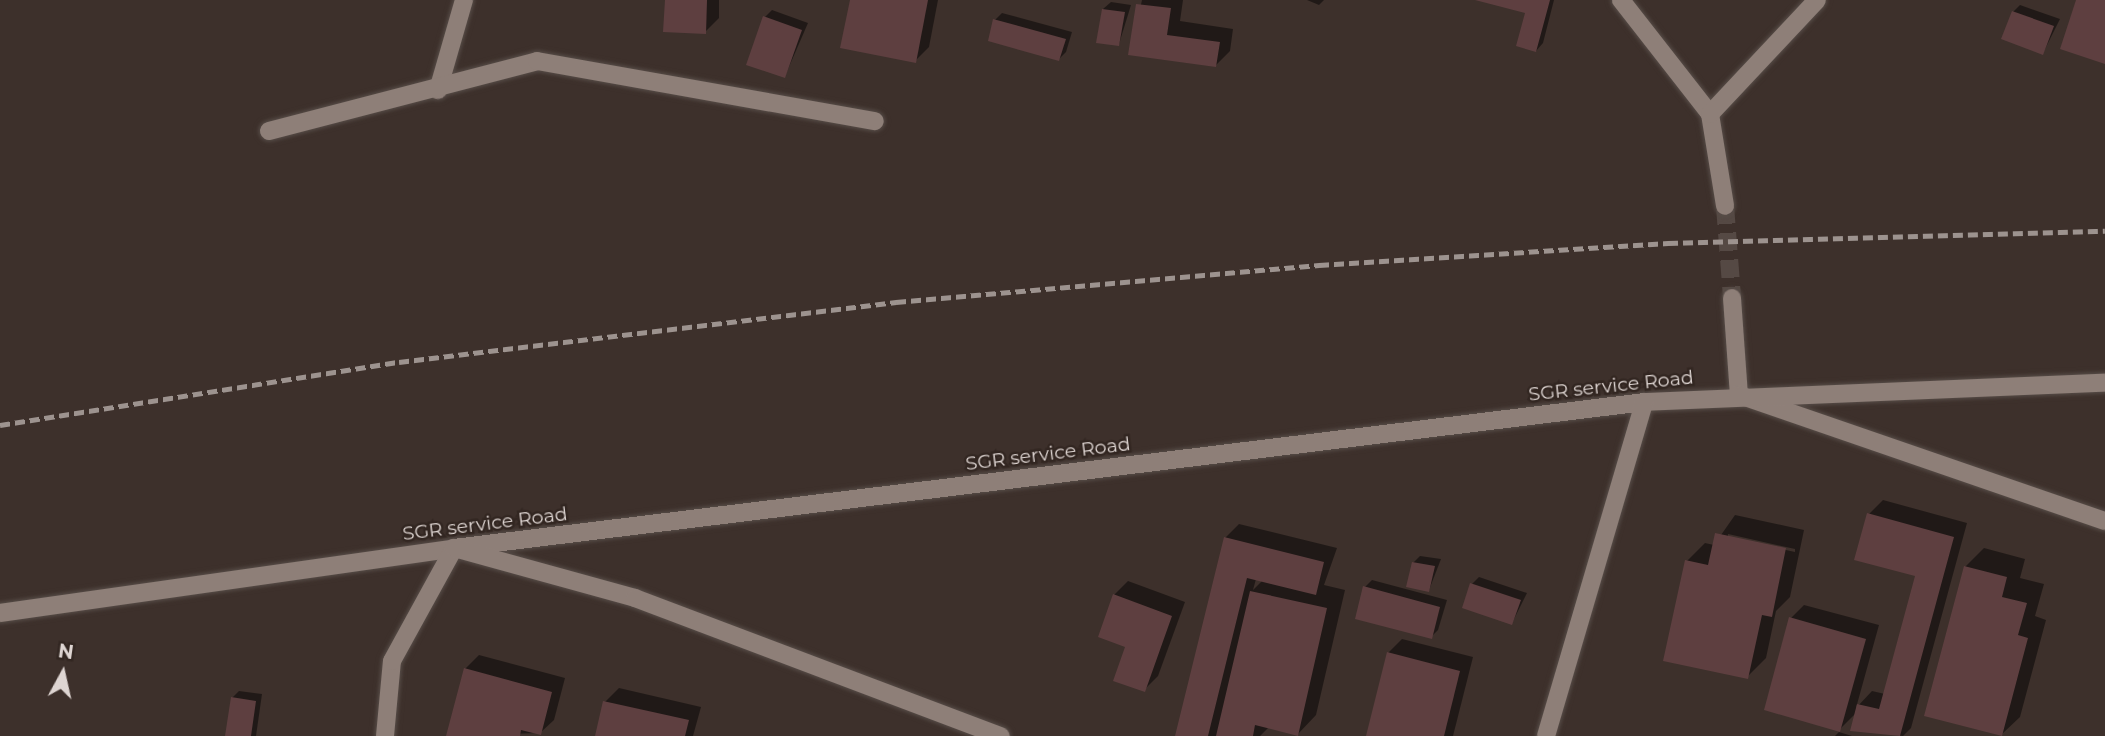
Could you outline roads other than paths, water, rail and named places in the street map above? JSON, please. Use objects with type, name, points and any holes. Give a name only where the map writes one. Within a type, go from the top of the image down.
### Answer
[{"type":"street","points":[[438,90],[464,0]]},
{"type":"street","points":[[1621,0],[1710,114],[1725,206]]},
{"type":"street","points":[[1710,114],[1817,0]]},
{"type":"street","points":[[269,131],[438,90],[537,61],[875,121]]},
{"type":"street","points":[[1732,298],[1739,395],[2105,520]]},
{"type":"street","name":"SGR service Road","points":[[0,613],[454,548],[1644,402],[1739,395],[1895,395],[2105,383]]},
{"type":"street","points":[[1546,736],[1644,402]]},
{"type":"street","points":[[385,736],[392,661],[454,548],[635,598],[1001,736]]},
{"type":"tunnel","points":[[1725,206],[1732,298]]},
{"type":"railway","points":[[0,425],[399,362],[896,302],[1319,265],[1668,243],[2105,231]]}]
